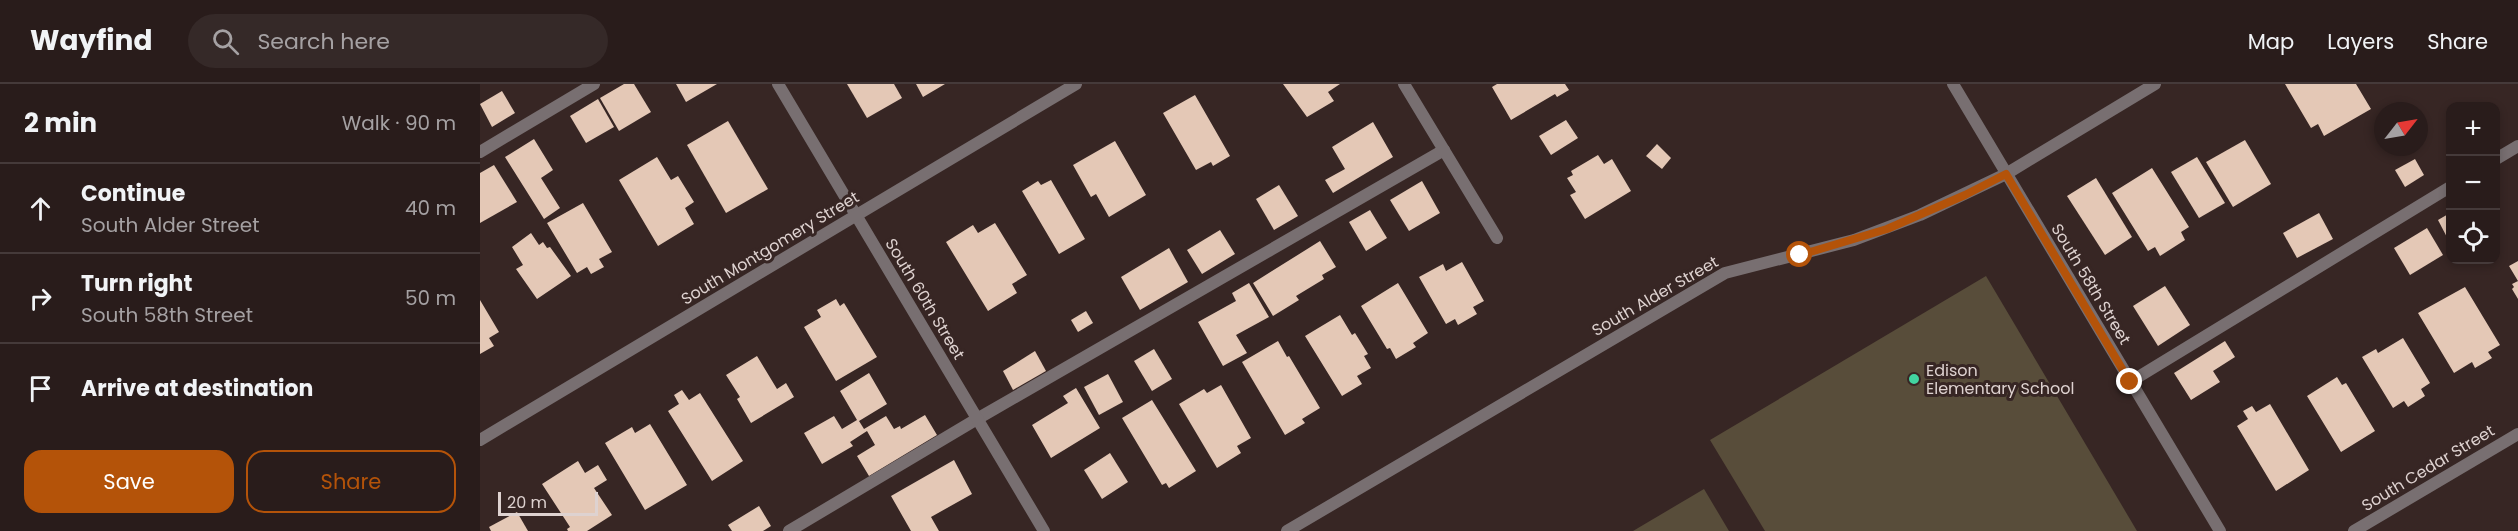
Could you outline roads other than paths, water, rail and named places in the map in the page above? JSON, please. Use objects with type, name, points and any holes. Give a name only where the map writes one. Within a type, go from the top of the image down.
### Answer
[{"type":"street","points":[[480,152],[594,84]]},
{"type":"street","name":"South 60th Street","points":[[778,84],[1044,531]]},
{"type":"street","name":"South Montgomery Street","points":[[480,440],[1076,84]]},
{"type":"street","points":[[1404,84],[1497,238]]},
{"type":"street","name":"South 58th Street","points":[[1953,84],[2220,531]]},
{"type":"street","name":"South Alder Street","points":[[1287,531],[1725,273],[1822,249],[1887,229],[1965,195],[2006,174],[2155,84]]},
{"type":"street","points":[[2500,157],[2518,146]]},
{"type":"street","points":[[789,531],[977,419],[1444,150]]},
{"type":"street","points":[[2130,382],[2446,190]]},
{"type":"street","name":"South Cedar Street","points":[[2354,531],[2518,434]]},
{"type":"place","name":"Edison Elementary School","points":[[1914,379]]}]
